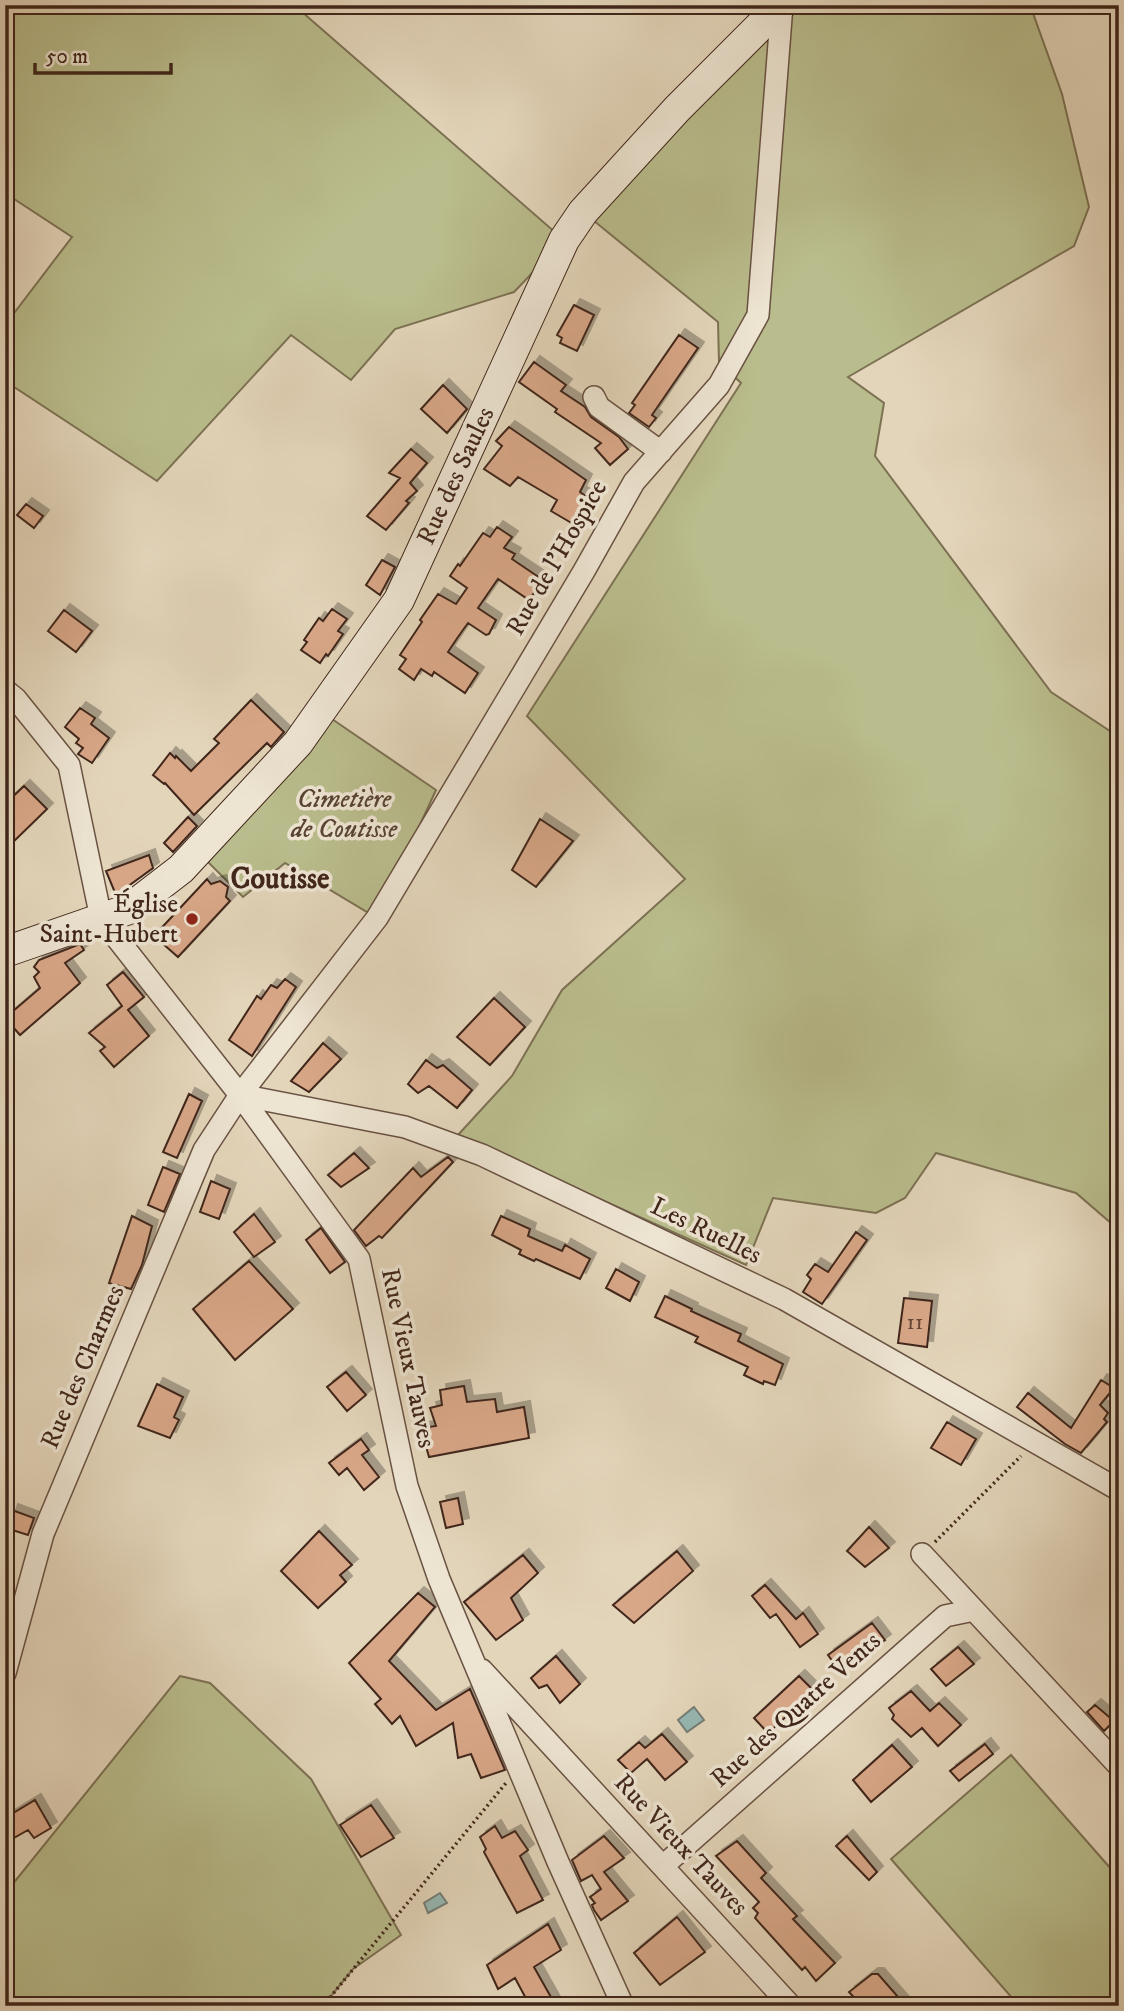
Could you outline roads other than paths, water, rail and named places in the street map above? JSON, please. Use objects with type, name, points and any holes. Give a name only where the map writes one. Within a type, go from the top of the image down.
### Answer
[{"type":"street","name":"Rue de l'Hospice","points":[[240,1095],[377,918],[584,571],[634,482],[719,385],[758,315],[781,5]]},
{"type":"street","name":"Rue des Saules","points":[[5,952],[129,909],[181,869],[298,743],[399,600],[564,240],[583,212],[677,109],[781,5]]},
{"type":"street","points":[[594,397],[599,407],[661,452]]},
{"type":"street","points":[[5,690],[16,699],[69,765],[101,918]]},
{"type":"street","name":"Rue Vieux Tauves","points":[[101,918],[240,1095],[359,1259],[407,1486],[439,1579],[558,1862],[623,2006]]},
{"type":"street","name":"Les Ruelles","points":[[240,1095],[405,1127],[482,1154],[784,1299],[1119,1490]]},
{"type":"street","name":"Rue des Charmes","points":[[5,1673],[43,1534],[204,1150],[240,1095]]},
{"type":"street","points":[[922,1554],[1119,1766]]},
{"type":"street","name":"Rue des Quatre Vents","points":[[663,1866],[944,1616],[974,1610]]},
{"type":"street","name":"Rue Vieux Tauves","points":[[473,1660],[791,2006]]},
{"type":"water","points":[[694,1707],[704,1720],[687,1732],[678,1720]]},
{"type":"water","points":[[440,1893],[447,1903],[428,1913],[424,1903]]},
{"type":"place","name":"Église Saint-Hubert","points":[[192,919]]},
{"type":"district","name":"Coutisse","points":[[280,879]]},
{"type":"park label","name":"Cimetière de Coutisse","points":[[344,814]]}]
